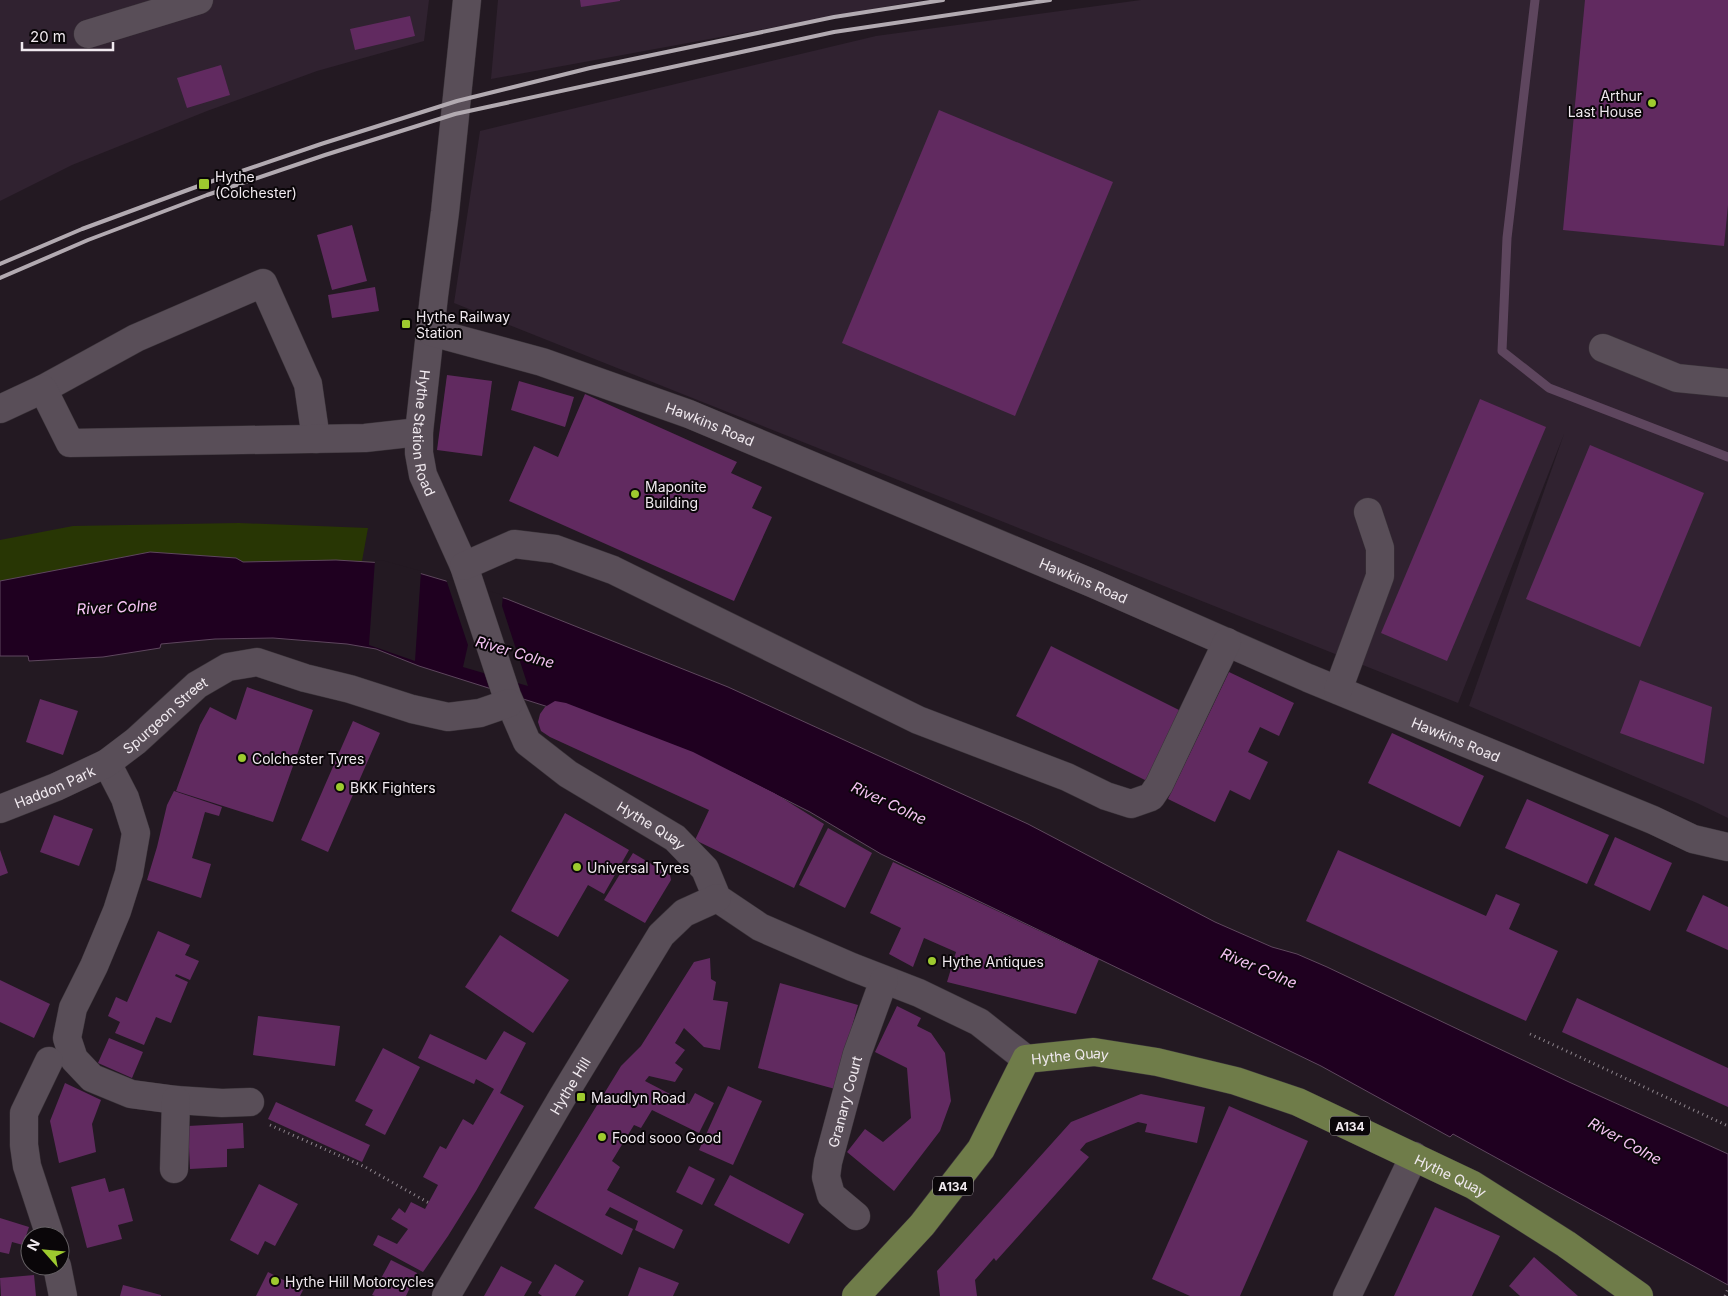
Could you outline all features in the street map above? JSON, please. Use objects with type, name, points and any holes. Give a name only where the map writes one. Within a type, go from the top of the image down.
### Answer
[{"type":"main road","name":"Hythe Quay","points":[[1026,1059],[1094,1052],[1157,1062],[1236,1081],[1298,1102],[1472,1185],[1574,1250],[1639,1296]]},
{"type":"main road","name":"A134","points":[[856,1296],[922,1225],[982,1149],[1026,1059]]},
{"type":"street","points":[[88,34],[199,0]]},
{"type":"street","name":"Hythe Station Road","points":[[467,0],[445,212],[419,432],[419,453],[423,475],[467,576],[508,699]]},
{"type":"street","points":[[0,409],[43,389],[136,338],[263,283],[308,384],[316,439]]},
{"type":"street","name":"Hawkins Road","points":[[430,332],[542,362],[689,414],[1094,584],[1338,690],[1653,820],[1693,839],[1728,847]]},
{"type":"street","points":[[1603,348],[1677,378],[1728,384]]},
{"type":"street","points":[[43,389],[70,443],[365,438],[419,432]]},
{"type":"street","points":[[1338,690],[1380,576],[1380,548],[1368,512]]},
{"type":"street","points":[[467,576],[514,544],[555,549],[613,570],[918,720],[1067,776],[1106,796],[1131,804],[1151,798],[1159,785],[1227,642]]},
{"type":"street","name":"Spurgeon Street","points":[[107,763],[136,741],[197,685],[228,667],[257,662],[412,709],[448,717],[480,713],[508,699]]},
{"type":"street","name":"Hythe Quay","points":[[508,699],[527,742],[568,774],[675,838],[705,869],[717,898],[760,927],[919,993],[979,1022],[1026,1059]]},
{"type":"street","points":[[107,763],[126,798],[136,833],[129,873],[117,910],[94,966],[73,1008],[67,1038],[74,1059],[92,1078],[131,1094],[176,1100],[222,1103],[250,1102]]},
{"type":"street","name":"Haddon Park","points":[[0,809],[56,787],[107,763]]},
{"type":"street","name":"Hythe Hill","points":[[446,1296],[563,1096],[661,935],[684,913],[717,898]]},
{"type":"street","name":"Granary Court","points":[[856,1216],[831,1195],[826,1177],[857,1054],[884,980]]},
{"type":"street","points":[[47,1226],[28,1166],[24,1145],[24,1113],[49,1061]]},
{"type":"street","points":[[174,1168],[176,1100]]},
{"type":"street","points":[[1347,1296],[1414,1156]]},
{"type":"street","points":[[60,1276],[63,1296]]},
{"type":"path","points":[[1530,1034],[1728,1126]]},
{"type":"path","points":[[270,1125],[365,1167],[429,1203]]},
{"type":"path","points":[[1725,1296],[1728,1289]]},
{"type":"shaded area","points":[[0,0],[429,0],[424,41],[317,71],[207,111],[72,165],[0,201]]},
{"type":"shaded area","points":[[498,0],[923,0],[491,79]]},
{"type":"shaded area","points":[[1141,0],[1728,0],[1728,818],[1469,706],[1564,434],[1458,703],[454,303],[480,131],[876,36]]},
{"type":"green space","points":[[239,523],[368,528],[362,561],[385,563],[507,599],[728,687],[1028,824],[1215,922],[1272,947],[1297,954],[1327,967],[1569,1082],[1728,1154],[1368,1005],[745,699],[0,594],[0,540],[73,526]]},
{"type":"water","name":"River Colne","points":[[150,552],[236,558],[243,562],[336,560],[385,563],[507,599],[728,687],[1028,824],[1215,922],[1272,947],[1297,954],[1327,967],[1569,1082],[1728,1154],[1728,1285],[1453,1134],[1450,1137],[1321,1066],[881,854],[810,812],[735,774],[656,741],[419,666],[376,649],[347,644],[273,638],[215,639],[161,644],[160,648],[103,657],[29,661],[28,656],[0,656],[0,581]]},
{"type":"pier","points":[[375,560],[421,571],[415,661],[369,645]]},
{"type":"pier","points":[[446,579],[503,595],[502,606],[528,686],[463,667],[468,645]]},
{"type":"building","points":[[580,0],[620,0],[620,1],[581,7]]},
{"type":"building","name":"Arthur Last House","points":[[1585,0],[1728,0],[1728,205],[1724,246],[1563,230]]},
{"type":"building","points":[[410,16],[415,36],[355,50],[350,29]]},
{"type":"building","points":[[221,65],[230,95],[187,108],[177,78]]},
{"type":"building","points":[[939,110],[1113,182],[1015,416],[842,343]]},
{"type":"building","points":[[352,225],[367,281],[332,290],[317,235]]},
{"type":"building","points":[[375,287],[379,311],[332,318],[328,295]]},
{"type":"building","points":[[447,375],[492,381],[482,456],[437,450]]},
{"type":"building","points":[[519,381],[574,397],[565,427],[511,410]]},
{"type":"building","name":"Maponite Building","points":[[585,394],[737,462],[731,473],[762,487],[752,508],[772,517],[734,601],[509,501],[534,446],[558,457]]},
{"type":"building","points":[[1480,399],[1546,427],[1447,661],[1381,633]]},
{"type":"building","points":[[1590,445],[1704,493],[1640,647],[1526,599]]},
{"type":"building","points":[[1051,646],[1185,713],[1151,783],[1016,716]]},
{"type":"building","points":[[1229,672],[1294,703],[1279,736],[1260,727],[1248,752],[1268,762],[1250,800],[1230,790],[1215,822],[1168,799]]},
{"type":"building","points":[[1640,680],[1712,707],[1704,764],[1620,733]]},
{"type":"building","name":"Colchester Tyres","points":[[247,687],[313,710],[273,822],[176,791],[200,725],[210,707],[236,720]]},
{"type":"building","points":[[40,699],[78,711],[63,755],[26,742]]},
{"type":"building","points":[[555,701],[566,703],[693,752],[774,793],[824,824],[794,888],[695,840],[709,810],[550,737],[541,731],[538,722],[540,714],[545,707]]},
{"type":"building","name":"BKK Fighters","points":[[353,721],[380,733],[328,852],[301,840]]},
{"type":"building","points":[[1392,733],[1484,776],[1460,827],[1368,783]]},
{"type":"building","points":[[174,791],[222,807],[219,816],[205,812],[192,858],[211,864],[201,898],[147,880],[167,805]]},
{"type":"building","points":[[1527,799],[1609,835],[1587,884],[1505,848]]},
{"type":"building","name":"Universal Tyres","points":[[565,813],[629,850],[604,894],[588,885],[558,937],[511,911]]},
{"type":"building","points":[[54,815],[93,829],[79,866],[40,852]]},
{"type":"building","points":[[828,828],[872,853],[845,908],[799,885]]},
{"type":"building","points":[[1615,837],[1672,863],[1650,911],[1594,885]]},
{"type":"building","points":[[0,850],[8,873],[0,876]]},
{"type":"building","points":[[1338,850],[1486,916],[1496,894],[1520,904],[1509,929],[1558,951],[1526,1021],[1306,921]]},
{"type":"building","points":[[633,853],[670,875],[671,880],[645,923],[604,900]]},
{"type":"building","points":[[893,862],[1099,959],[1076,1014],[947,982],[956,952],[924,938],[913,967],[889,954],[901,928],[870,913]]},
{"type":"building","points":[[1703,895],[1728,907],[1728,950],[1686,931]]},
{"type":"building","points":[[158,931],[190,945],[185,955],[199,961],[190,980],[176,974],[175,976],[188,982],[171,1023],[156,1017],[144,1045],[115,1033],[120,1022],[108,1016],[116,997],[127,1002]]},
{"type":"building","points":[[500,935],[569,980],[533,1033],[465,987]]},
{"type":"building","points":[[710,958],[711,979],[716,982],[713,1000],[728,1002],[720,1050],[704,1047],[684,1028],[675,1043],[685,1050],[675,1063],[683,1069],[675,1082],[649,1076],[645,1081],[689,1104],[695,1093],[714,1103],[699,1133],[652,1110],[641,1128],[634,1125],[612,1161],[620,1167],[607,1190],[683,1230],[674,1249],[635,1230],[638,1221],[610,1207],[605,1215],[633,1229],[622,1255],[534,1208],[621,1066],[641,1046],[694,962]]},
{"type":"building","points":[[0,980],[50,1004],[34,1038],[0,1022]]},
{"type":"building","points":[[780,983],[858,1005],[835,1089],[758,1068]]},
{"type":"building","points":[[1577,998],[1728,1068],[1728,1107],[1562,1032]]},
{"type":"building","points":[[897,1006],[921,1018],[917,1026],[931,1033],[945,1053],[951,1101],[940,1131],[894,1191],[847,1152],[865,1129],[883,1142],[911,1118],[907,1068],[875,1052]]},
{"type":"building","points":[[258,1016],[340,1026],[335,1066],[253,1055]]},
{"type":"building","points":[[504,1031],[526,1043],[500,1093],[524,1106],[476,1191],[423,1272],[373,1245],[378,1235],[397,1244],[408,1229],[391,1219],[399,1208],[405,1213],[411,1202],[425,1209],[438,1185],[423,1177],[440,1146],[446,1149],[463,1119],[473,1125],[494,1089],[476,1079],[474,1084],[418,1058],[430,1034],[486,1060]]},
{"type":"building","points":[[109,1038],[143,1052],[132,1078],[98,1063]]},
{"type":"building","points":[[383,1048],[420,1067],[385,1135],[365,1125],[373,1110],[355,1101]]},
{"type":"building","points":[[65,1083],[101,1100],[92,1124],[96,1152],[59,1163],[50,1121]]},
{"type":"building","points":[[728,1086],[762,1101],[733,1165],[699,1150]]},
{"type":"building","points":[[1141,1094],[1205,1107],[1197,1143],[1145,1132],[1147,1124],[1138,1122],[1086,1143],[1080,1150],[1089,1157],[996,1261],[994,1258],[975,1280],[977,1296],[940,1296],[937,1271],[1071,1122]]},
{"type":"building","points":[[276,1102],[370,1145],[362,1162],[268,1119]]},
{"type":"building","points":[[1229,1106],[1308,1141],[1240,1296],[1190,1296],[1152,1279]]},
{"type":"building","points":[[243,1123],[244,1148],[227,1149],[227,1167],[190,1169],[188,1126]]},
{"type":"building","points":[[689,1166],[715,1179],[702,1205],[676,1192]]},
{"type":"building","points":[[730,1175],[804,1214],[789,1244],[714,1205]]},
{"type":"building","points":[[105,1178],[109,1192],[124,1188],[133,1221],[118,1225],[122,1239],[87,1248],[71,1187]]},
{"type":"building","points":[[259,1184],[298,1204],[275,1246],[265,1241],[258,1255],[230,1240]]},
{"type":"building","points":[[1435,1207],[1500,1236],[1472,1296],[1394,1296]]},
{"type":"building","points":[[0,1218],[26,1226],[20,1226],[20,1244],[12,1242],[9,1254],[0,1252]]},
{"type":"building","points":[[1534,1257],[1578,1296],[1520,1296],[1509,1286]]},
{"type":"building","points":[[391,1260],[417,1273],[406,1296],[372,1295]]},
{"type":"building","points":[[555,1264],[584,1281],[575,1296],[542,1296],[538,1293]]},
{"type":"building","points":[[501,1266],[532,1282],[524,1296],[484,1296]]},
{"type":"building","points":[[639,1267],[679,1283],[673,1296],[628,1296]]},
{"type":"building","name":"Hythe Hill Motorcycles","points":[[268,1272],[303,1290],[300,1296],[256,1296]]},
{"type":"building","points":[[34,1276],[36,1296],[1,1296],[0,1278]]},
{"type":"building","points":[[123,1285],[161,1295],[161,1296],[120,1296]]},
{"type":"waterway","points":[[1535,0],[1507,238],[1502,351],[1549,388],[1728,457]]},
{"type":"railway","points":[[0,264],[82,229],[204,184],[321,144],[457,101],[590,68],[834,17],[943,0]]},
{"type":"railway","points":[[0,278],[88,240],[207,195],[455,114],[834,32],[1050,0]]},
{"type":"place","name":"Arthur Last House","points":[[1652,103]]},
{"type":"place","name":"Hythe (Colchester)","points":[[204,184]]},
{"type":"place","name":"Hythe Railway Station","points":[[406,324]]},
{"type":"place","name":"Maponite Building","points":[[635,494]]},
{"type":"place","name":"Colchester Tyres","points":[[242,758]]},
{"type":"place","name":"BKK Fighters","points":[[340,787]]},
{"type":"place","name":"Universal Tyres","points":[[577,867]]},
{"type":"place","name":"Hythe Antiques","points":[[932,961]]},
{"type":"place","name":"Maudlyn Road","points":[[581,1097]]},
{"type":"place","name":"Food sooo Good","points":[[602,1137]]},
{"type":"place","name":"Hythe Hill Motorcycles","points":[[275,1281]]}]
